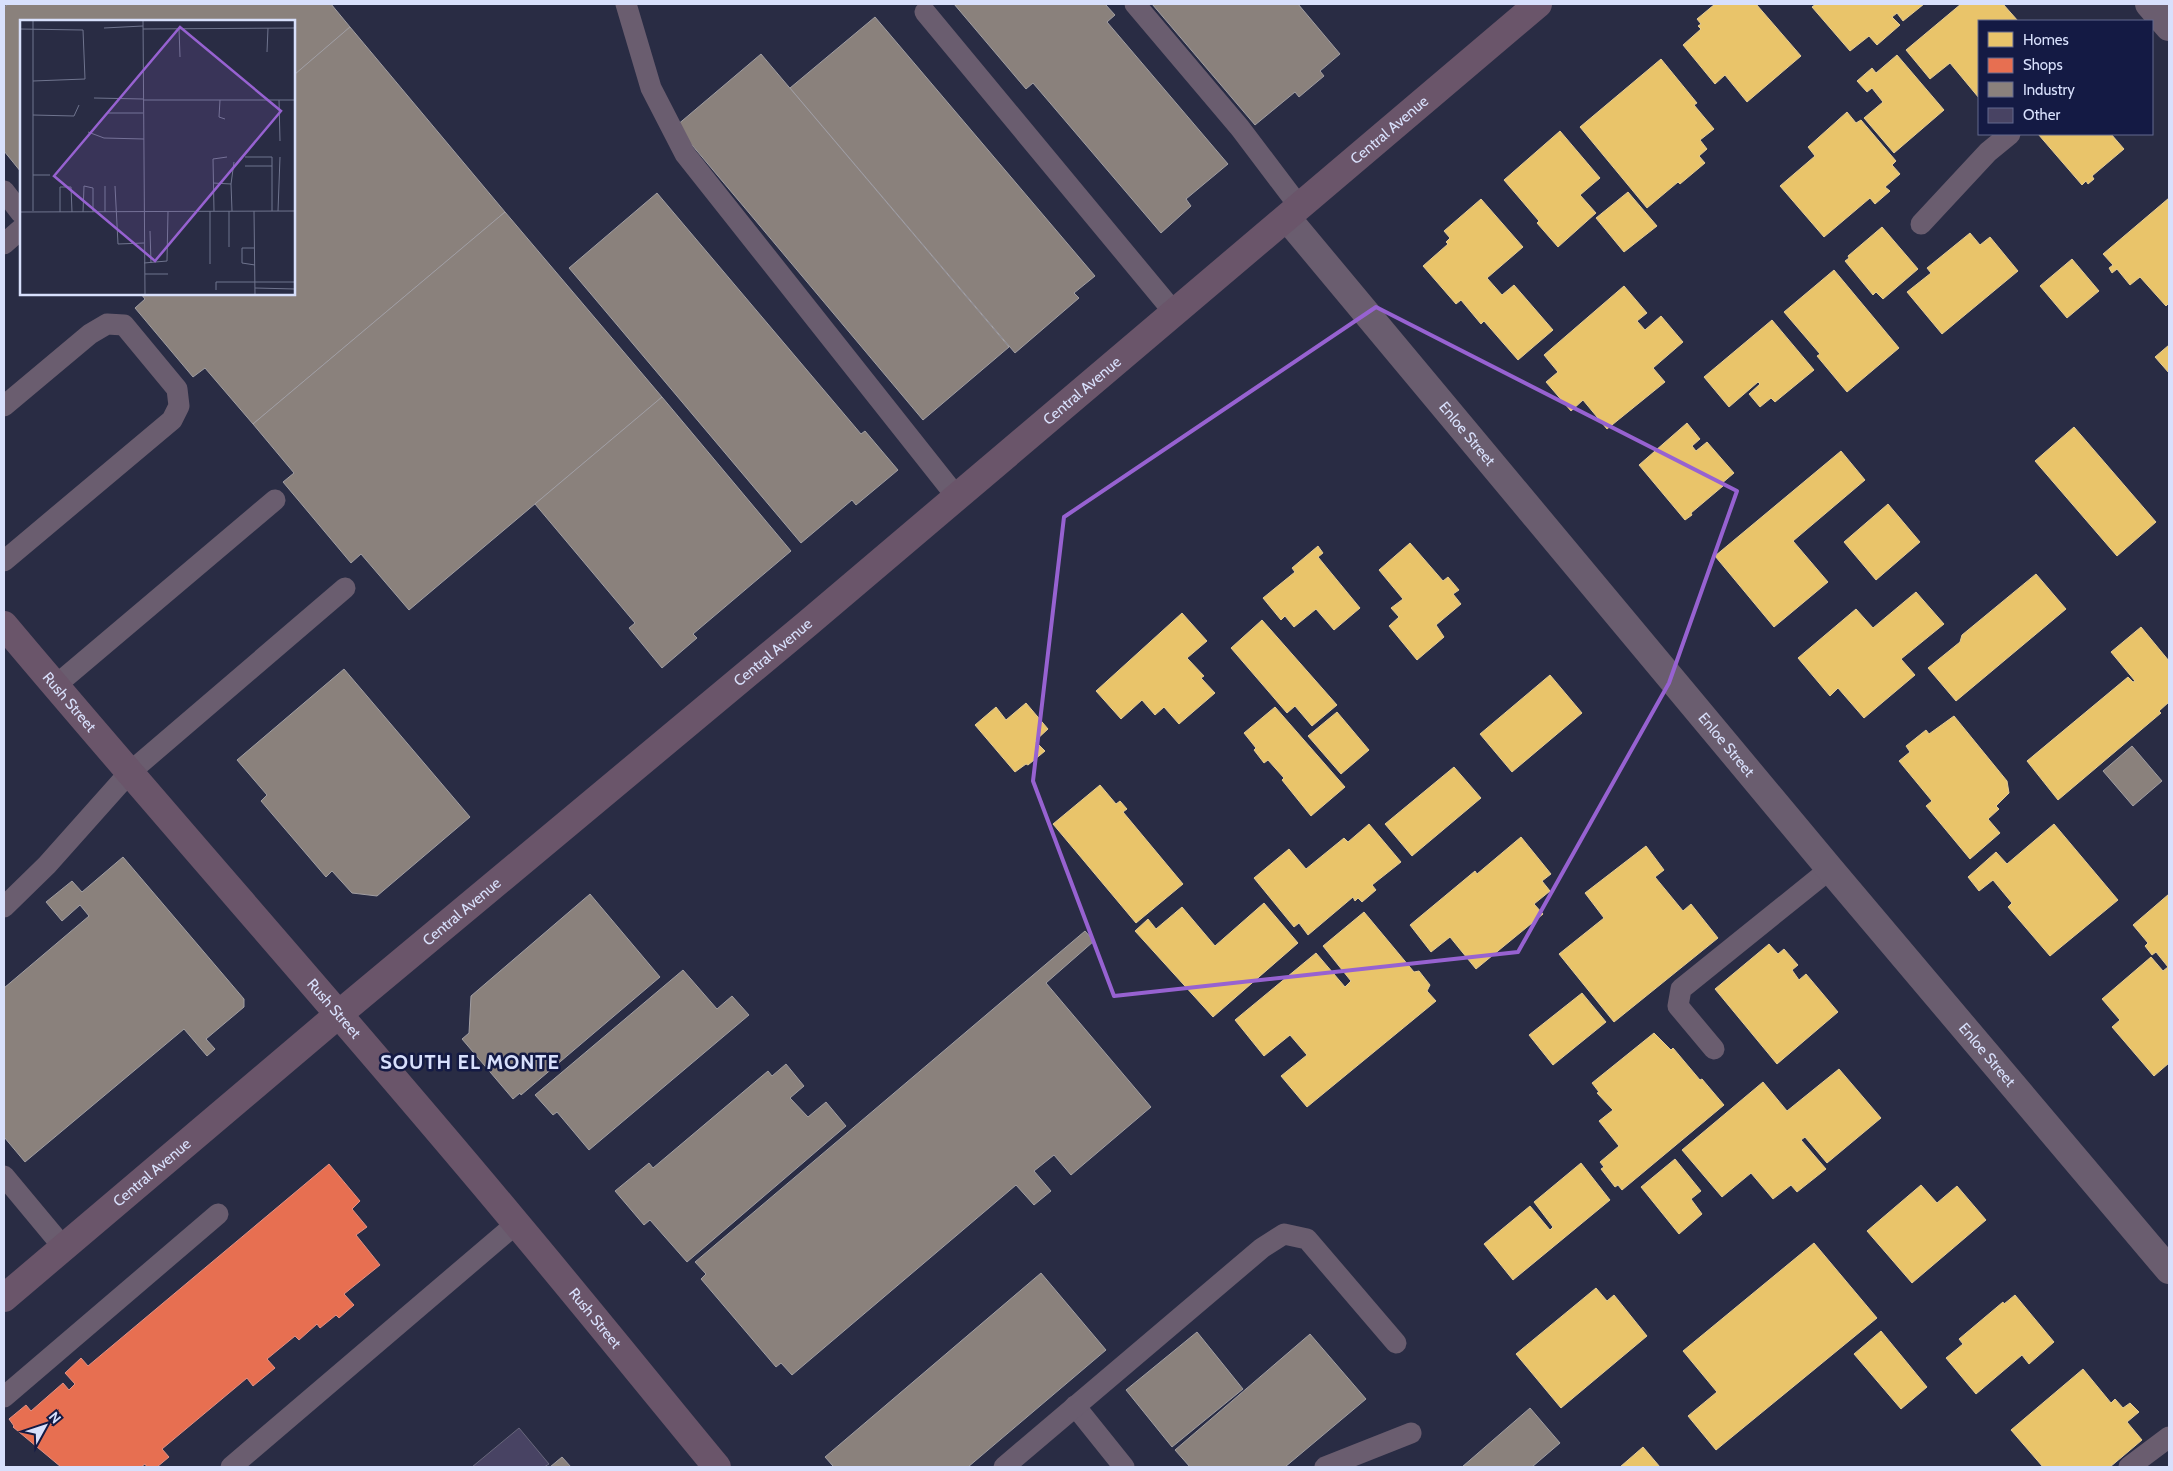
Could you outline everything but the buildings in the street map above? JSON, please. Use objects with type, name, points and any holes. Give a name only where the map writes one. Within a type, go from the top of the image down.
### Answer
[{"type":"street","name":"Central Avenue","points":[[4,1298],[338,1014],[956,496],[1538,4]]},
{"type":"street","name":"Enloe Street","points":[[1293,212],[1830,869],[2169,1270]]},
{"type":"street","name":"Rush Street","points":[[4,625],[128,773],[517,1223],[717,1467]]},
{"type":"lane","points":[[626,4],[651,88],[685,154],[956,496]]},
{"type":"lane","points":[[1135,4],[1240,128],[1293,212]]},
{"type":"lane","points":[[925,12],[1173,311]]},
{"type":"lane","points":[[1921,224],[1988,152],[2009,135]]},
{"type":"lane","points":[[4,191],[20,211]]},
{"type":"lane","points":[[4,244],[20,230]]},
{"type":"lane","points":[[4,406],[90,334],[108,324],[124,325],[177,389],[179,406],[172,420],[4,561]]},
{"type":"lane","points":[[55,686],[275,500]]},
{"type":"lane","points":[[4,907],[48,865],[128,773],[345,588]]},
{"type":"lane","points":[[1714,1050],[1678,1006],[1681,989],[1830,869]]},
{"type":"lane","points":[[4,1176],[64,1248]]},
{"type":"lane","points":[[4,1397],[218,1214]]},
{"type":"lane","points":[[231,1467],[517,1223]]},
{"type":"lane","points":[[1004,1467],[1262,1248],[1284,1234],[1307,1239],[1396,1343]]},
{"type":"lane","points":[[1075,1406],[1124,1467]]},
{"type":"lane","points":[[1325,1467],[1411,1433]]},
{"type":"lane","points":[[2129,1467],[2169,1437]]},
{"type":"highlighted area","points":[[1376,307],[1737,491],[1669,683],[1518,952],[1114,996],[1033,781],[1064,517]]},
{"type":"district","name":"SOUTH EL MONTE","points":[[470,1062]]}]
